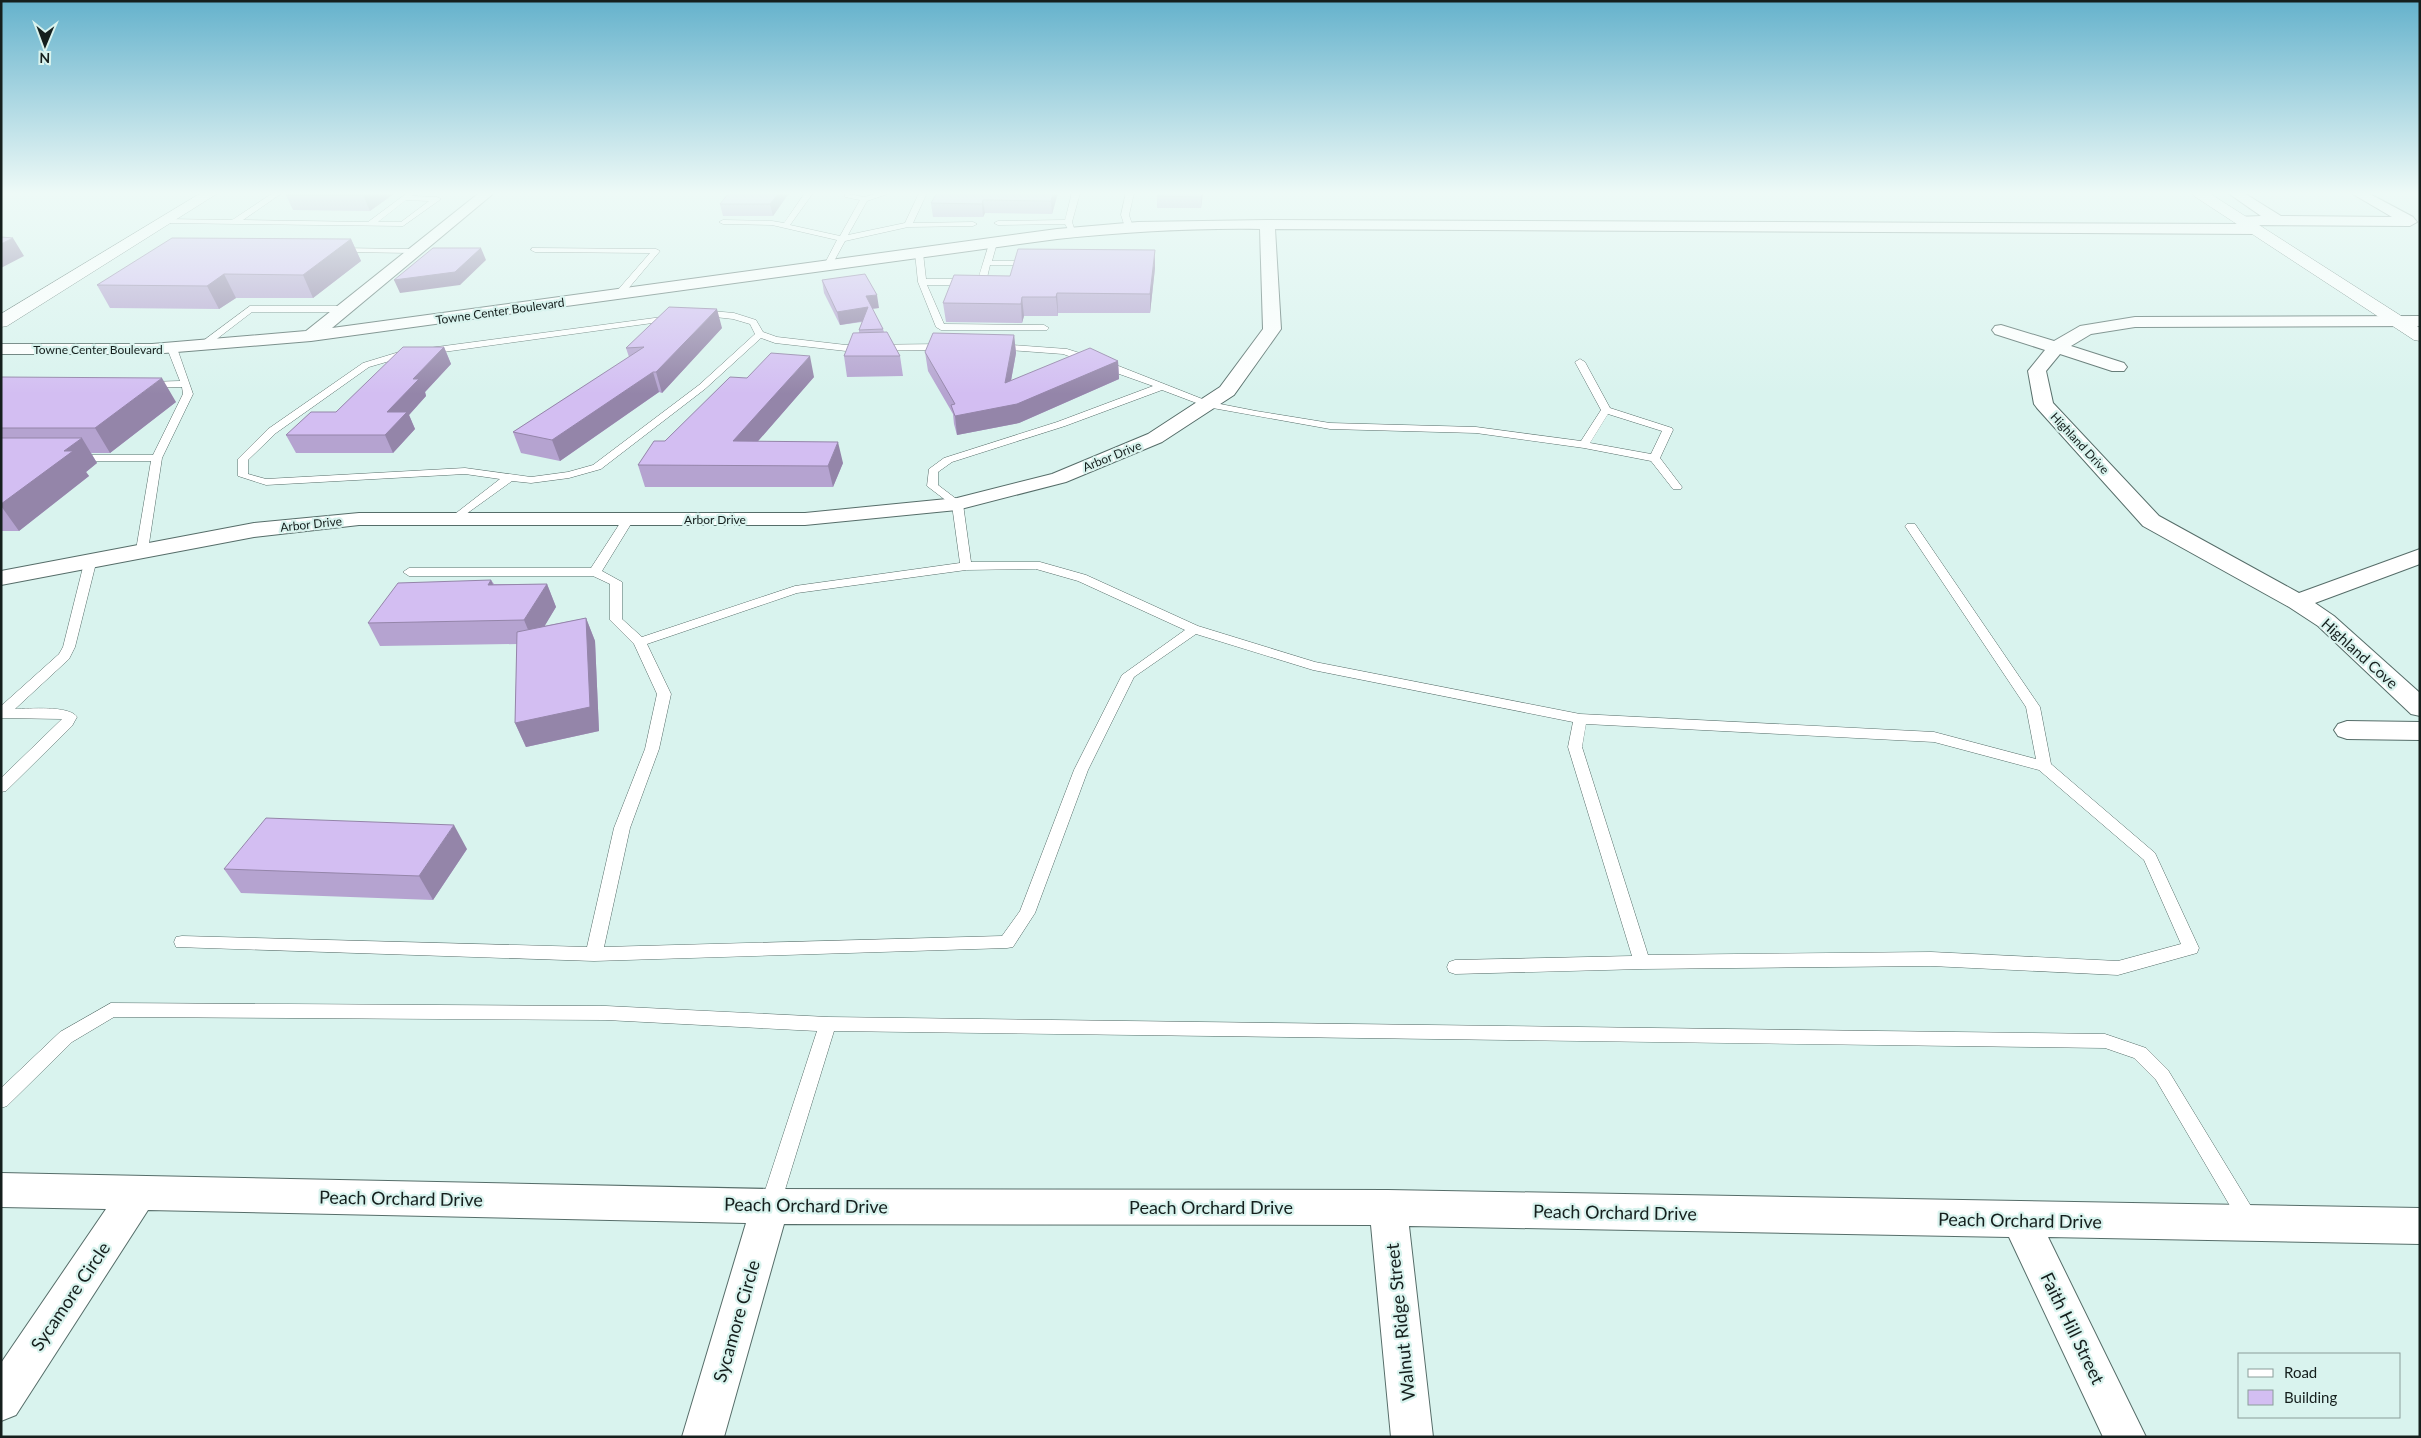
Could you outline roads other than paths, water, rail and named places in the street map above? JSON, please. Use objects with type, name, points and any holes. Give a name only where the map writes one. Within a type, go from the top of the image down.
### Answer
[{"type":"street","points":[[1,322],[101,260]]},
{"type":"street","points":[[310,336],[403,260]]},
{"type":"street","name":"Towne Center Boulevard","points":[[1,349],[172,348],[310,336],[862,260]]},
{"type":"street","name":"Arbor Drive","points":[[1,578],[90,559],[254,530],[359,519],[805,519],[956,504],[1059,478],[1155,438],[1227,391],[1272,329],[1269,260]]},
{"type":"street","points":[[2303,260],[2420,336]]},
{"type":"street","name":"Highland Drive","points":[[2297,602],[2151,521],[2044,404],[2037,371],[2057,347],[2086,330],[2135,322],[2420,321]]},
{"type":"street","points":[[2001,330],[2118,367]]},
{"type":"street","points":[[2297,602],[2420,556]]},
{"type":"street","name":"Highland Cove","points":[[2297,602],[2326,621],[2420,708]]},
{"type":"street","points":[[2347,730],[2420,731]]},
{"type":"street","name":"Peach Orchard Drive","points":[[1,1190],[770,1206],[1388,1208],[2420,1226]]},
{"type":"street","name":"Sycamore Circle","points":[[1,1400],[139,1192]]},
{"type":"street","name":"Sycamore Circle","points":[[703,1437],[770,1206]]},
{"type":"street","name":"Walnut Ridge Street","points":[[1388,1208],[1412,1437]]},
{"type":"street","name":"Faith Hill Street","points":[[2020,1220],[2126,1437]]},
{"type":"lane","points":[[620,294],[649,260]]},
{"type":"lane","points":[[828,265],[831,260]]},
{"type":"lane","points":[[920,260],[922,282],[940,327],[1044,328]]},
{"type":"lane","points":[[922,282],[982,282],[988,260]]},
{"type":"lane","points":[[987,263],[1046,263]]},
{"type":"lane","points":[[202,346],[250,309],[344,309]]},
{"type":"lane","points":[[760,334],[702,387],[597,467],[569,475],[531,480],[466,471],[266,482],[243,476],[242,459],[272,432],[366,365],[398,355],[705,312],[734,316],[753,322],[760,334],[775,340],[846,348],[956,346]]},
{"type":"lane","points":[[986,347],[1064,351],[1108,365],[1207,404],[1330,426],[1476,430],[1584,445],[1655,458],[1677,487]]},
{"type":"lane","points":[[142,550],[157,458],[188,394],[172,348]]},
{"type":"lane","points":[[1580,362],[1606,410],[1668,430],[1655,458]]},
{"type":"lane","points":[[138,385],[186,384]]},
{"type":"lane","points":[[966,566],[956,504],[932,486],[933,471],[948,460],[1061,424],[1160,387]]},
{"type":"lane","points":[[1584,445],[1606,410]]},
{"type":"lane","points":[[69,458],[157,458]]},
{"type":"lane","points":[[455,519],[510,477]]},
{"type":"lane","points":[[595,572],[628,519]]},
{"type":"lane","points":[[1911,526],[2033,707],[2044,766]]},
{"type":"lane","points":[[2,713],[64,656],[69,647],[90,559]]},
{"type":"lane","points":[[640,642],[795,590],[966,566],[1036,565],[1082,578],[1194,628],[1313,666],[1580,719],[1934,737],[2044,766],[2150,857],[2191,948],[2118,968],[1931,959],[1642,962],[1455,967]]},
{"type":"lane","points":[[410,572],[595,572],[616,582],[616,620],[640,642],[664,694],[652,749],[622,828],[594,954]]},
{"type":"lane","points":[[182,942],[594,954],[1007,942],[1027,913],[1081,770],[1129,675],[1194,628]]},
{"type":"lane","points":[[1,788],[67,723],[70,717],[64,714],[2,713]]},
{"type":"lane","points":[[1580,719],[1575,747],[1642,962]]},
{"type":"lane","points":[[1,1100],[66,1037],[111,1010],[606,1013],[828,1024],[2105,1041],[2140,1053],[2162,1075],[2252,1224]]},
{"type":"lane","points":[[770,1206],[828,1024]]}]
